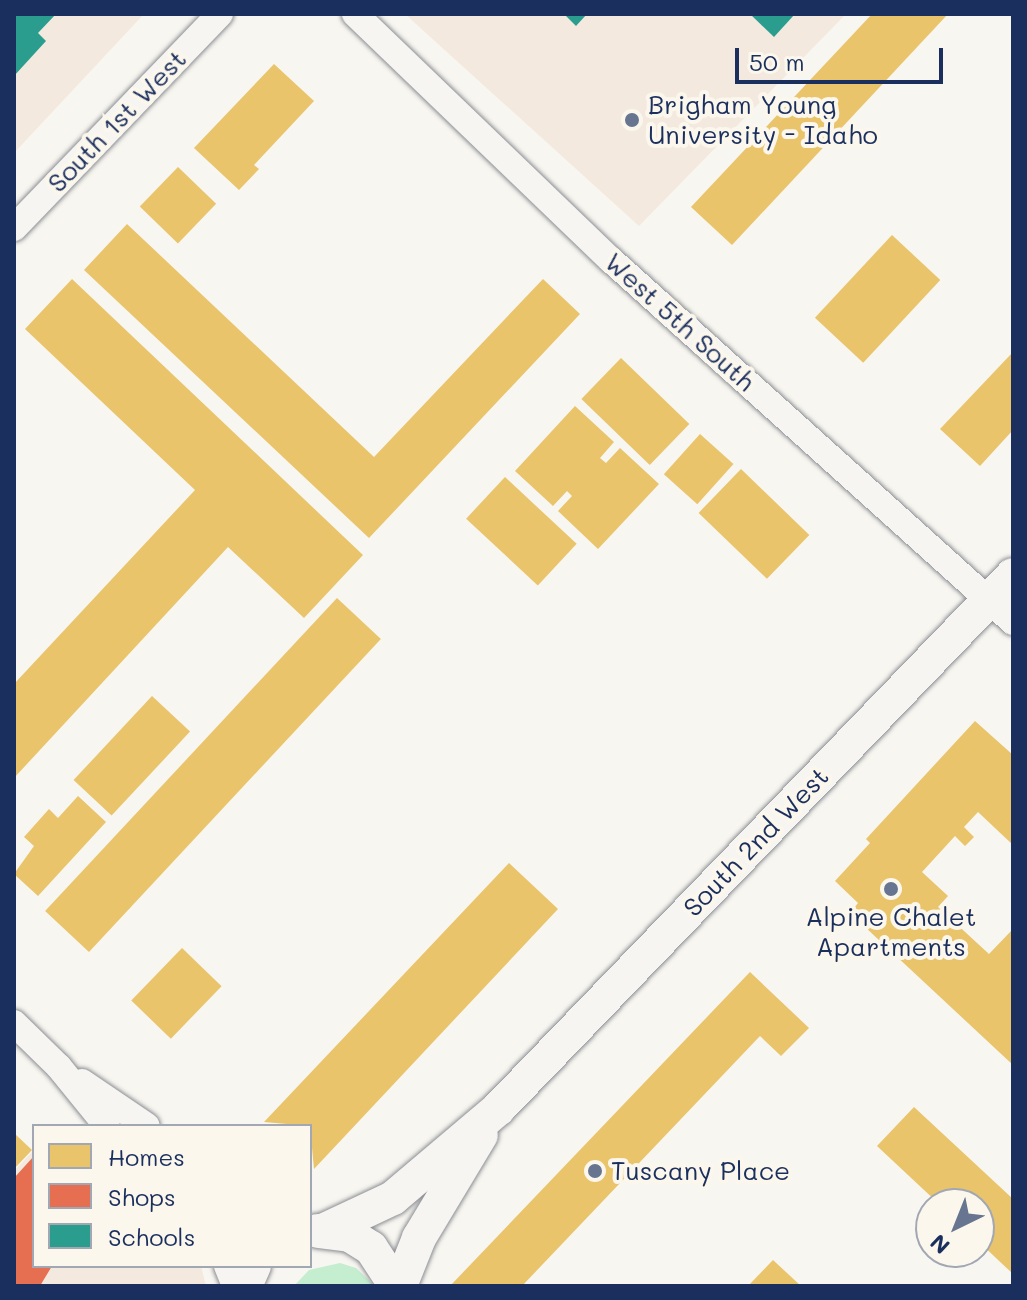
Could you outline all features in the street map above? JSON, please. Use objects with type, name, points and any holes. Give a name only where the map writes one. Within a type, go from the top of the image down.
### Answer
[{"type":"main road","name":"South 2nd West","points":[[318,1231],[393,1198],[499,1108],[1001,611],[1013,575]]},
{"type":"main road","name":"South 2nd West","points":[[398,1286],[424,1230],[499,1108]]},
{"type":"main road","points":[[318,1231],[350,1235],[371,1248],[398,1286]]},
{"type":"street","name":"South 1st West","points":[[14,228],[220,14]]},
{"type":"street","name":"West 5th South","points":[[355,14],[611,260],[1001,611]]},
{"type":"street","points":[[14,1023],[59,1067],[105,1124]]},
{"type":"street","points":[[59,1067],[144,1124]]},
{"type":"shaded area","points":[[14,14],[144,14],[14,153]]},
{"type":"shaded area","name":"Brigham Young University - Idaho","points":[[405,14],[846,14],[639,226]]},
{"type":"shaded area","points":[[32,1152],[32,1268],[202,1268],[206,1286],[14,1286],[14,1171]]},
{"type":"green space","points":[[340,1263],[356,1268],[375,1286],[294,1286],[309,1270]]},
{"type":"building: Homes","points":[[872,14],[948,14],[732,245],[691,207]]},
{"type":"building: Homes","points":[[274,64],[314,101],[254,165],[259,169],[239,190],[194,148]]},
{"type":"building: Homes","points":[[178,167],[216,204],[178,243],[140,207]]},
{"type":"building: Homes","points":[[127,224],[374,457],[543,279],[580,314],[369,538],[84,270]]},
{"type":"building: Homes","points":[[892,235],[940,280],[863,363],[815,318]]},
{"type":"building: Homes","points":[[72,279],[363,555],[304,618],[228,547],[14,778],[14,684],[195,490],[25,329]]},
{"type":"building: Homes","points":[[1013,352],[1013,430],[980,466],[940,429]]},
{"type":"building: Homes","points":[[621,358],[689,424],[650,465],[581,399]]},
{"type":"building: Homes","points":[[575,406],[614,442],[600,458],[606,463],[620,448],[659,484],[598,549],[558,511],[572,496],[567,491],[553,506],[515,471]]},
{"type":"building: Homes","points":[[700,434],[733,464],[697,504],[664,474]]},
{"type":"building: Homes","points":[[741,469],[809,535],[767,579],[699,513]]},
{"type":"building: Homes","points":[[505,477],[577,544],[538,586],[466,519]]},
{"type":"building: Homes","points":[[337,598],[381,639],[89,952],[45,911]]},
{"type":"building: Homes","points":[[152,696],[190,731],[112,816],[74,780]]},
{"type":"building: Homes","name":"Alpine Chalet Apartments","points":[[975,721],[1013,755],[1013,845],[978,812],[964,827],[974,837],[965,846],[955,836],[922,872],[948,896],[938,907],[989,954],[1013,929],[1013,1065],[850,913],[858,903],[835,881],[870,843],[866,839]]},
{"type":"building: Homes","points":[[78,796],[106,822],[38,896],[14,874],[34,846],[24,837],[49,809],[58,818]]},
{"type":"building: Homes","points":[[509,863],[558,909],[314,1169],[312,1124],[264,1122]]},
{"type":"building: Homes","points":[[182,948],[222,986],[171,1039],[131,1001]]},
{"type":"building: Homes","name":"Tuscany Place","points":[[750,972],[809,1028],[781,1056],[760,1036],[522,1286],[450,1286]]},
{"type":"building: Homes","points":[[914,1107],[1013,1199],[1013,1274],[995,1257],[995,1188],[922,1188],[877,1146]]},
{"type":"building: Homes","points":[[14,1133],[32,1150],[14,1169]]},
{"type":"building: Homes","points":[[773,1260],[801,1286],[748,1286]]},
{"type":"building: Shops","points":[[32,1158],[32,1268],[51,1268],[40,1286],[14,1286],[14,1178]]},
{"type":"building: Schools","points":[[14,14],[56,14],[38,33],[46,41],[14,76]]},
{"type":"building: Schools","points":[[564,14],[587,14],[576,26]]},
{"type":"building: Schools","points":[[750,14],[795,14],[774,37]]},
{"type":"place","name":"Brigham Young University - Idaho","points":[[632,120]]},
{"type":"place","name":"Alpine Chalet Apartments","points":[[891,889]]},
{"type":"place","name":"Tuscany Place","points":[[595,1171]]}]
